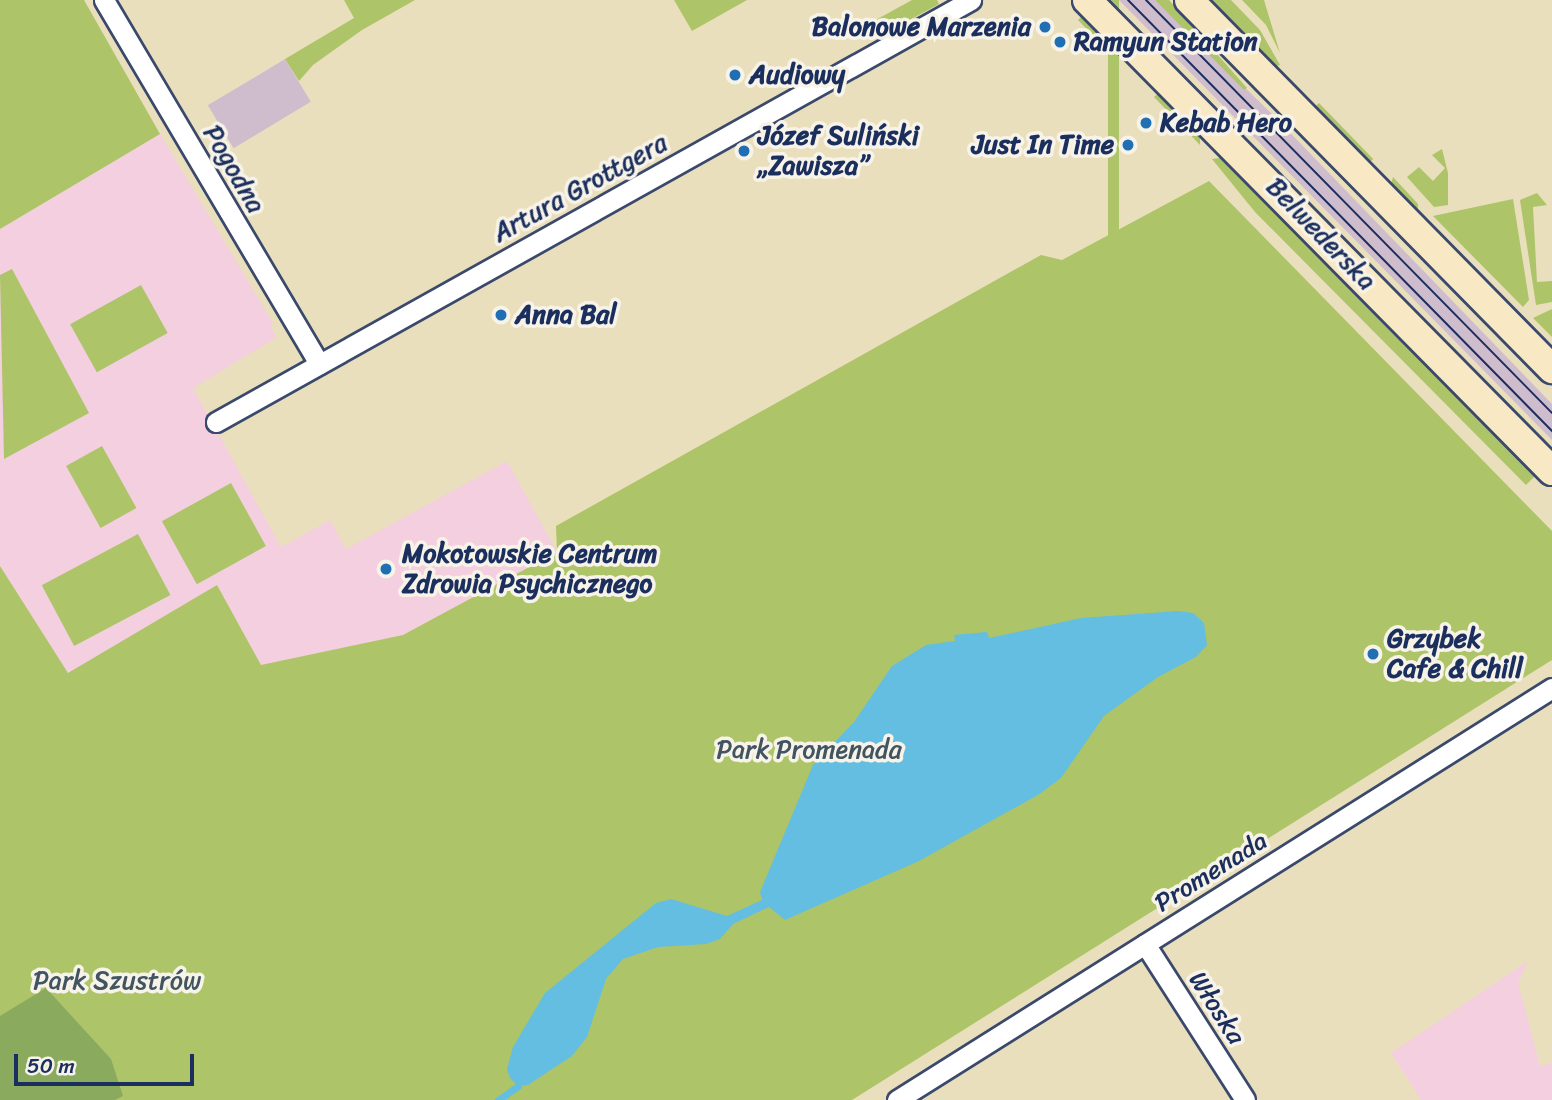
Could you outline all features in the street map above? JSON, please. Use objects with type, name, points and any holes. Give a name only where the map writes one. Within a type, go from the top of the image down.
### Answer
[{"type":"main road","name":"Belwederska","points":[[1087,0],[1552,471]]},
{"type":"main road","points":[[1189,0],[1552,369]]},
{"type":"street","name":"Pogodna","points":[[104,0],[319,364]]},
{"type":"street","name":"Artura Grottgera","points":[[216,422],[971,0]]},
{"type":"street","name":"Promenada","points":[[897,1100],[1552,688]]},
{"type":"street","name":"Włoska","points":[[1145,944],[1245,1100]]},
{"type":"shaded area","points":[[1119,0],[1155,0],[1273,115],[1552,404],[1552,440]]},
{"type":"shaded area","points":[[285,59],[311,102],[234,148],[208,105]]},
{"type":"shaded area","points":[[160,134],[273,323],[270,325],[277,337],[193,388],[281,547],[330,520],[346,549],[507,461],[557,552],[403,635],[261,666],[217,585],[68,674],[0,566],[0,229]]},
{"type":"shaded area","points":[[1528,961],[1518,983],[1540,1066],[1552,1063],[1552,1100],[1421,1100],[1391,1053]]},
{"type":"green space","points":[[0,0],[84,0],[160,134],[0,229]]},
{"type":"green space","points":[[344,0],[415,0],[362,30],[313,65],[299,81],[285,59],[354,18]]},
{"type":"green space","points":[[674,0],[747,0],[692,31]]},
{"type":"green space","points":[[912,0],[937,0],[939,4],[880,36],[872,22]]},
{"type":"green space","points":[[1108,0],[1119,0],[1119,633],[1108,633]]},
{"type":"green space","points":[[1155,0],[1169,0],[1247,88],[1244,90]]},
{"type":"green space","points":[[1209,0],[1231,0],[1260,30],[1280,65],[1275,67]]},
{"type":"green space","points":[[1242,0],[1264,0],[1280,53],[1266,25]]},
{"type":"green space","points":[[1083,15],[1109,40],[1103,46],[1078,20]]},
{"type":"green space","points":[[1161,91],[1200,131],[1200,145],[1154,97]]},
{"type":"green space","points":[[1319,103],[1373,159],[1367,165],[1313,109]]},
{"type":"green space","points":[[1442,149],[1448,173],[1448,205],[1434,207],[1407,177],[1419,167],[1433,181],[1445,168],[1432,155]]},
{"type":"green space","points":[[1226,157],[1536,475],[1526,485],[1255,212],[1212,159]]},
{"type":"green space","points":[[1393,177],[1418,204],[1418,212],[1391,185]]},
{"type":"green space","name":"Park Promenada","points":[[1209,181],[1552,531],[1552,660],[852,1100],[0,1100],[0,566],[68,673],[217,585],[261,665],[403,635],[557,552],[556,526],[1041,255],[1062,260]]},
{"type":"green space","points":[[1537,193],[1547,205],[1533,207],[1537,282],[1552,281],[1552,302],[1536,305],[1520,200]]},
{"type":"green space","points":[[1513,199],[1529,300],[1523,307],[1433,216]]},
{"type":"green space","points":[[12,269],[89,413],[4,459],[0,275]]},
{"type":"green space","points":[[141,285],[168,333],[97,372],[70,324]]},
{"type":"green space","points":[[1552,309],[1552,337],[1533,318]]},
{"type":"green space","points":[[102,446],[136,508],[101,528],[66,466]]},
{"type":"green space","points":[[231,483],[266,546],[197,584],[162,521]]},
{"type":"green space","points":[[138,534],[170,595],[74,646],[42,585]]},
{"type":"green space","points":[[46,988],[111,1059],[123,1096],[115,1100],[0,1100],[0,1016]]},
{"type":"water","points":[[1179,611],[1193,613],[1204,623],[1207,645],[1196,657],[1158,677],[1104,716],[1061,778],[1038,795],[919,861],[785,920],[769,907],[733,924],[720,939],[706,944],[658,947],[623,959],[606,979],[587,1037],[572,1056],[528,1085],[518,1086],[510,1078],[507,1069],[513,1047],[545,993],[656,903],[671,899],[727,916],[762,900],[760,892],[813,765],[854,722],[892,666],[926,645],[955,641],[954,635],[987,632],[989,638],[1081,618]]},
{"type":"waterway","points":[[498,1100],[518,1086]]},
{"type":"tram line","points":[[1128,0],[1552,431]]},
{"type":"tram line","points":[[1146,0],[1552,413]]},
{"type":"place","name":"Balonowe Marzenia","points":[[1045,27]]},
{"type":"place","name":"Ramyun Station","points":[[1060,42]]},
{"type":"place","name":"Audiowy","points":[[735,75]]},
{"type":"place","name":"Kebab Hero","points":[[1146,123]]},
{"type":"place","name":"Just In Time","points":[[1128,145]]},
{"type":"place","name":"Józef Suliński „Zawisza”","points":[[744,151]]},
{"type":"place","name":"Anna Bal","points":[[501,315]]},
{"type":"place","name":"Mokotowskie Centrum Zdrowia Psychicznego","points":[[386,569]]},
{"type":"place","name":"Grzybek Cafe & Chill","points":[[1373,654]]},
{"type":"park label","name":"Park Szustrów","points":[[117,981]]}]
